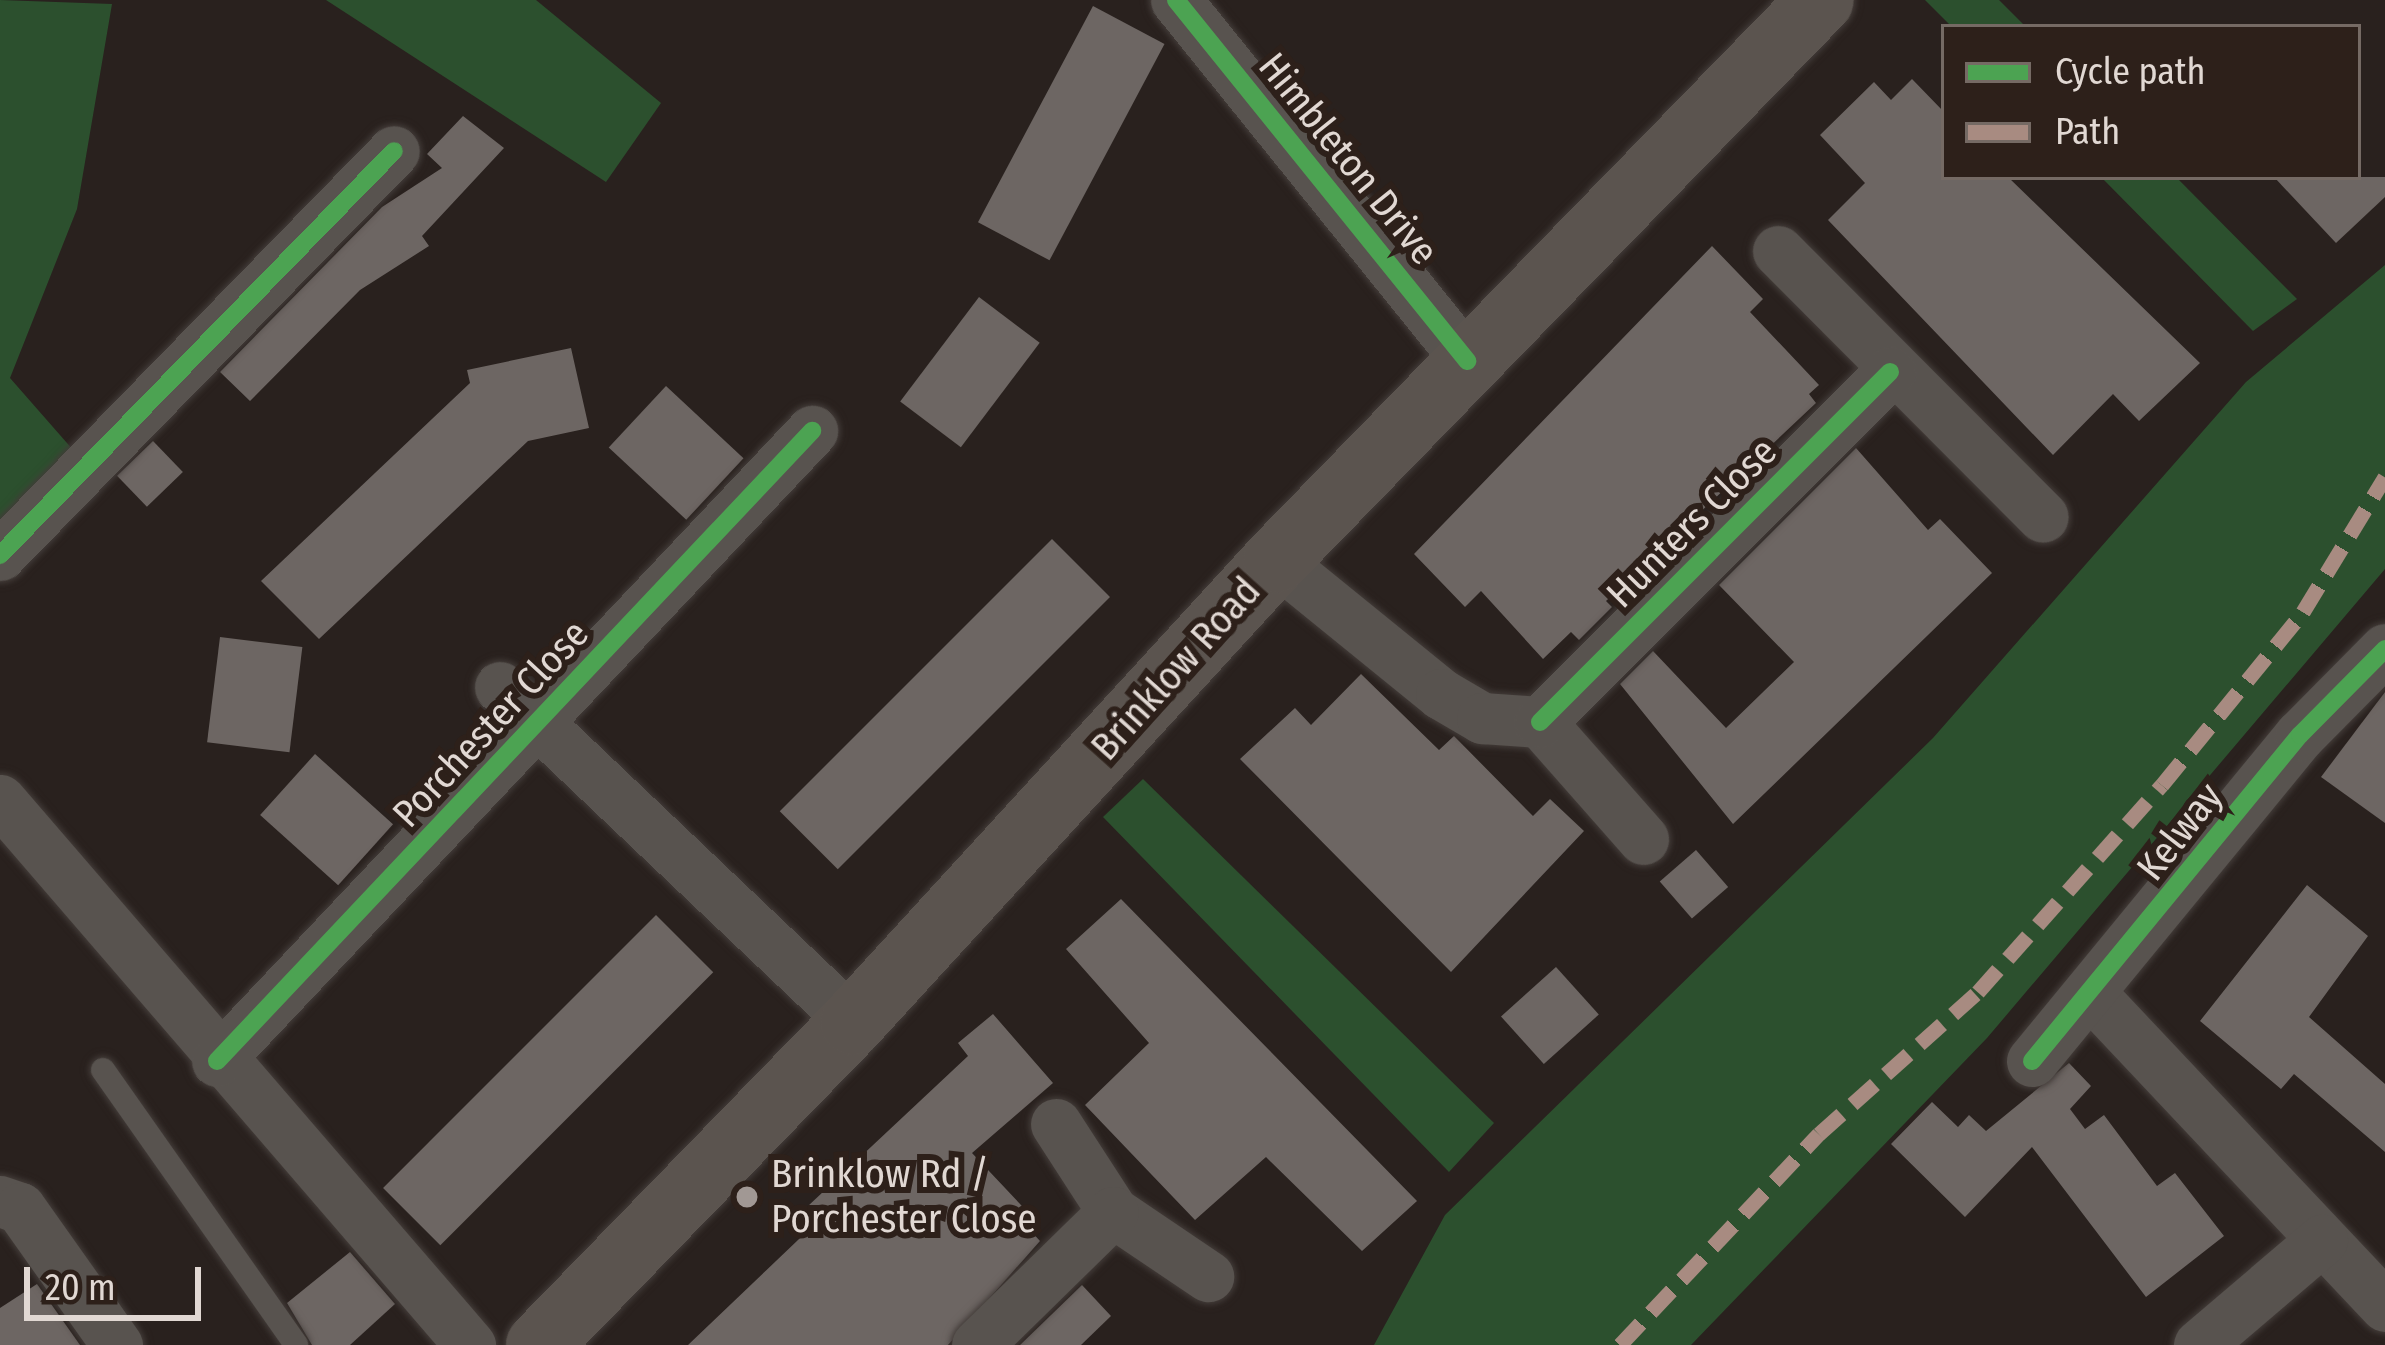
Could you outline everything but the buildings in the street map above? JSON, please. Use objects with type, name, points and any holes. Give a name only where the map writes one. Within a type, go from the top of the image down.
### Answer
[{"type":"main road","name":"Brinklow Road","points":[[538,1345],[853,1022],[1276,560],[1822,0]]},
{"type":"street","name":"Himbleton Drive","points":[[1176,0],[1467,362]]},
{"type":"street","points":[[0,555],[394,151]]},
{"type":"street","points":[[1778,251],[1891,372],[2043,517]]},
{"type":"street","name":"Hunters Close","points":[[1540,722],[1891,372]]},
{"type":"street","name":"Porchester Close","points":[[217,1061],[812,431]]},
{"type":"street","points":[[1276,560],[1441,694],[1482,718],[1540,722],[1643,839]]},
{"type":"street","name":"Kelway","points":[[2032,1060],[2093,996],[2300,735],[2385,649]]},
{"type":"street","name":"Porchester Close","points":[[500,687],[853,1022]]},
{"type":"street","points":[[0,800],[217,1061],[470,1345]]},
{"type":"street","points":[[2093,996],[2385,1306]]},
{"type":"street","points":[[1056,1124],[1113,1212],[1208,1276]]},
{"type":"street","points":[[0,1201],[20,1208],[117,1345]]},
{"type":"street","points":[[977,1345],[1113,1212]]},
{"type":"street","points":[[2199,1345],[2322,1240]]},
{"type":"lane","points":[[103,1070],[296,1345]]},
{"type":"green space","points":[[0,0],[112,4],[77,209],[10,378],[74,451],[0,523]]},
{"type":"green space","points":[[326,0],[536,0],[661,103],[606,182]]},
{"type":"green space","points":[[1925,0],[1999,0],[2023,24],[1949,24]]},
{"type":"green space","points":[[2104,180],[2179,180],[2297,299],[2253,331]]},
{"type":"green space","points":[[2385,265],[2385,569],[1987,1038],[1691,1345],[1374,1345],[1445,1215],[1933,738],[2246,382]]},
{"type":"green space","points":[[1143,779],[1494,1123],[1449,1172],[1103,817]]},
{"type":"marked path","points":[[1620,1345],[1819,1134],[1978,992],[2162,785],[2303,612],[2385,477]]},
{"type":"cycle path","points":[[1176,0],[1467,361]]},
{"type":"cycle path","points":[[0,555],[394,151]]},
{"type":"cycle path","points":[[1540,722],[1890,372]]},
{"type":"cycle path","points":[[217,1061],[812,431]]},
{"type":"cycle path","points":[[2032,1061],[2300,735],[2385,649]]},
{"type":"place","name":"Brinklow Rd / Porchester Close","points":[[747,1197]]}]
